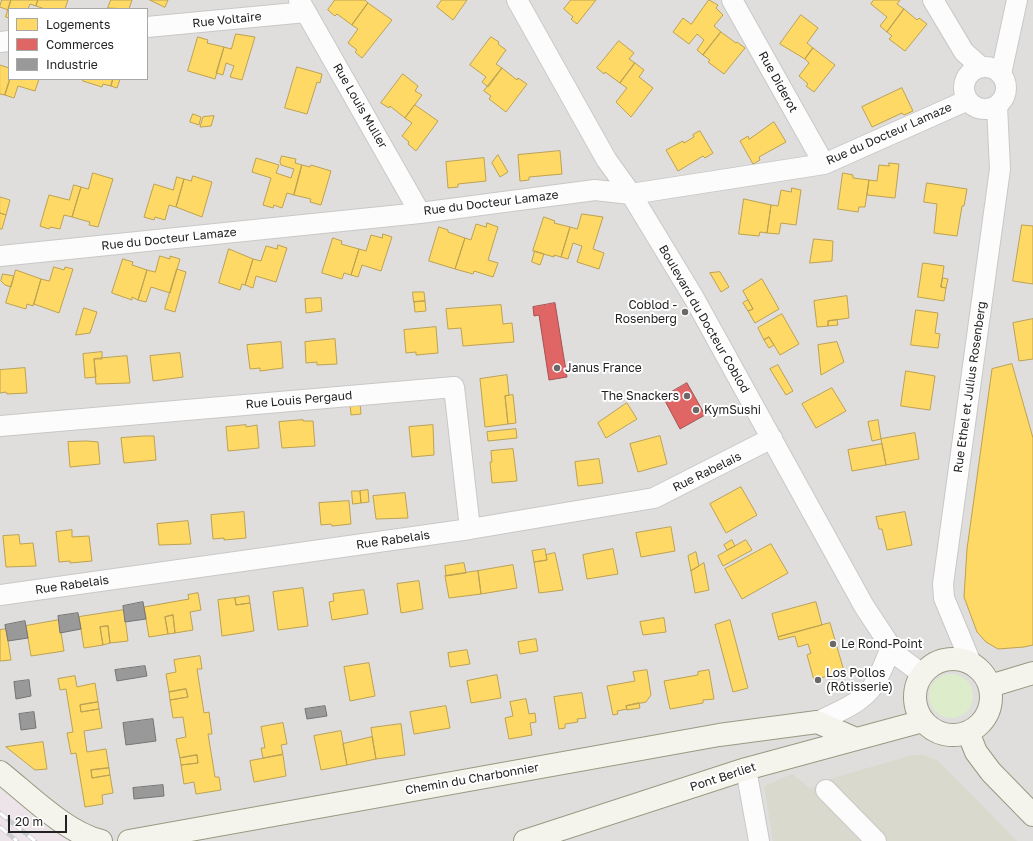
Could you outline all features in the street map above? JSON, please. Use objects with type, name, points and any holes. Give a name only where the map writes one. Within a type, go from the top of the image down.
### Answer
[{"type":"street","name":"Boulevard du Docteur Coblod","points":[[517,0],[606,159],[631,194],[694,298],[864,606],[891,647],[902,659],[922,674]]},
{"type":"street","name":"Rue Diderot","points":[[732,0],[824,164]]},
{"type":"street","points":[[933,0],[964,52],[981,67]]},
{"type":"street","points":[[1001,74],[1017,0]]},
{"type":"street","name":"Rue Voltaire","points":[[148,27],[303,6]]},
{"type":"street","name":"Rue Louis Muller","points":[[303,6],[420,213]]},
{"type":"street","points":[[981,67],[992,68],[1001,74],[1007,87],[1006,95],[997,106],[983,110],[974,106],[968,100],[964,90],[966,80],[972,72],[981,67]]},
{"type":"street","name":"Rue du Docteur Lamaze","points":[[0,256],[420,213],[595,190],[631,194],[824,164],[968,100]]},
{"type":"street","name":"Rue Ethel et Julius Rosenberg","points":[[971,663],[944,598],[943,584],[1000,169],[997,106]]},
{"type":"street","name":"Rue Louis Pergaud","points":[[0,426],[454,387],[470,529]]},
{"type":"street","name":"Rue Rabelais","points":[[0,595],[470,529],[654,498],[772,438]]},
{"type":"street","name":"Chemin du Charbonnier","points":[[129,841],[719,735],[817,722],[851,705],[865,695],[873,686],[891,647]]},
{"type":"street","points":[[950,658],[961,659],[971,663],[986,677],[990,686],[991,697],[987,713],[977,726],[968,732],[958,734],[943,733],[930,727],[923,721],[917,710],[914,697],[916,685],[922,674],[930,666],[939,661],[950,658]]},
{"type":"street","points":[[990,686],[1033,673]]},
{"type":"street","name":"Pont Berliet","points":[[525,841],[746,769],[923,721]]},
{"type":"street","points":[[817,722],[856,739]]},
{"type":"street","points":[[968,732],[976,752],[991,772],[1033,815]]},
{"type":"street","points":[[746,769],[759,841]]},
{"type":"street","points":[[0,772],[61,821],[88,838],[101,841]]},
{"type":"street","points":[[826,790],[876,841]]},
{"type":"shaded area","points":[[0,0],[1033,0],[1033,841],[76,841],[0,781]]},
{"type":"shaded area","points":[[913,755],[924,755],[938,761],[1017,841],[773,841],[764,786],[792,774],[811,789],[819,782]]},
{"type":"shaded area","points":[[0,781],[76,841],[0,841]]},
{"type":"green space","points":[[947,674],[955,674],[960,675],[967,680],[972,687],[972,705],[967,712],[960,717],[947,718],[939,715],[932,708],[929,700],[929,692],[932,684],[939,677]]},
{"type":"building: Logements","points":[[2,0],[11,0],[8,10],[0,7]]},
{"type":"building: Logements","points":[[11,0],[38,0],[36,6],[30,4],[28,8],[9,8]]},
{"type":"building: Logements","points":[[38,0],[68,0],[65,8],[42,8],[36,6]]},
{"type":"building: Logements","points":[[111,0],[132,0],[129,8],[108,8]]},
{"type":"building: Logements","points":[[150,0],[168,0],[165,7]]},
{"type":"building: Logements","points":[[335,0],[365,0],[368,3],[352,25],[337,14],[335,16],[328,10]]},
{"type":"building: Logements","points":[[442,0],[467,0],[453,20],[437,7]]},
{"type":"building: Logements","points":[[571,0],[596,0],[577,24],[571,19],[573,17],[564,9]]},
{"type":"building: Logements","points":[[709,0],[718,5],[716,8],[723,15],[714,26],[721,32],[703,55],[697,50],[704,40],[697,34],[689,44],[673,32],[683,18],[691,24]]},
{"type":"building: Logements","points":[[874,0],[900,0],[897,4],[904,9],[887,32],[880,26],[887,17],[871,4]]},
{"type":"building: Logements","points":[[368,3],[392,20],[362,58],[355,52],[357,50],[348,43],[358,29],[352,25]]},
{"type":"building: Logements","points":[[904,9],[917,20],[919,18],[927,24],[905,51],[889,39],[892,36],[887,32]]},
{"type":"building: Logements","points":[[801,15],[818,28],[807,43],[813,48],[805,59],[780,44]]},
{"type":"building: Logements","points":[[721,32],[745,48],[724,74],[708,62],[710,60],[703,55]]},
{"type":"building: Logements","points":[[236,34],[255,37],[242,80],[230,77],[234,66],[226,63],[223,75],[216,73],[224,47],[231,49]]},
{"type":"building: Logements","points":[[198,37],[208,40],[207,43],[224,47],[215,79],[188,71]]},
{"type":"building: Logements","points":[[491,37],[499,42],[498,44],[506,50],[496,64],[502,68],[488,87],[482,82],[486,77],[470,65]]},
{"type":"building: Logements","points":[[619,41],[634,53],[629,59],[635,63],[620,83],[605,72],[604,74],[597,68]]},
{"type":"building: Logements","points":[[813,48],[835,65],[814,92],[806,86],[808,84],[799,76],[809,63],[805,59]]},
{"type":"building: Logements","points":[[635,63],[644,70],[639,77],[653,88],[631,117],[616,102],[627,88],[620,83]]},
{"type":"building: Logements","points":[[0,65],[8,68],[8,80],[10,80],[5,95],[0,94]]},
{"type":"building: Logements","points":[[297,67],[322,74],[320,83],[317,82],[307,114],[285,108]]},
{"type":"building: Logements","points":[[502,68],[517,80],[518,78],[527,84],[506,112],[489,99],[491,96],[484,91]]},
{"type":"building: Logements","points":[[403,74],[418,86],[415,91],[422,95],[405,118],[390,106],[389,108],[381,103]]},
{"type":"building: Logements","points":[[10,80],[39,80],[35,91],[18,86],[14,98],[5,95]]},
{"type":"building: Logements","points":[[113,80],[111,86],[103,84],[102,87],[83,81]]},
{"type":"building: Logements","points":[[113,80],[120,80],[117,88],[111,86]]},
{"type":"building: Logements","points":[[902,88],[913,111],[904,115],[902,113],[872,127],[862,107]]},
{"type":"building: Logements","points":[[415,105],[438,121],[416,151],[402,136],[412,123],[405,118]]},
{"type":"building: Logements","points":[[193,114],[201,117],[199,125],[190,122]]},
{"type":"building: Logements","points":[[214,116],[211,126],[200,127],[203,117]]},
{"type":"building: Logements","points":[[774,122],[786,142],[759,157],[760,160],[753,164],[740,141],[748,136],[749,139]]},
{"type":"building: Logements","points":[[700,131],[713,153],[705,158],[703,156],[678,171],[666,150],[683,141],[684,143]]},
{"type":"building: Logements","points":[[560,151],[562,174],[529,177],[529,180],[520,181],[518,155]]},
{"type":"building: Logements","points":[[498,155],[508,172],[500,177],[492,163]]},
{"type":"building: Logements","points":[[282,156],[296,159],[295,163],[302,165],[294,195],[287,193],[282,208],[274,205],[273,208],[263,205],[271,178],[252,172],[256,158],[279,165],[276,173],[291,178],[294,169],[281,165],[280,162]]},
{"type":"building: Logements","points":[[484,158],[486,181],[458,184],[458,187],[448,188],[446,162]]},
{"type":"building: Logements","points":[[889,163],[899,164],[895,198],[867,195],[869,180],[877,181],[879,165],[889,166]]},
{"type":"building: Logements","points":[[302,165],[310,167],[311,165],[331,171],[321,205],[310,202],[311,199],[294,195]]},
{"type":"building: Logements","points":[[93,173],[113,179],[98,227],[89,225],[90,222],[72,217],[81,187],[88,189]]},
{"type":"building: Logements","points":[[843,173],[853,175],[853,178],[869,180],[865,207],[859,207],[858,212],[838,209]]},
{"type":"building: Logements","points":[[193,176],[212,182],[202,217],[176,207],[184,179],[191,181]]},
{"type":"building: Logements","points":[[177,177],[184,179],[176,207],[169,205],[165,220],[155,217],[154,220],[144,217],[154,184],[173,190]]},
{"type":"building: Logements","points":[[927,183],[967,189],[964,206],[962,206],[957,236],[934,233],[937,204],[924,202]]},
{"type":"building: Logements","points":[[74,185],[81,187],[72,217],[64,215],[60,229],[50,227],[49,229],[40,226],[49,195],[69,200]]},
{"type":"building: Logements","points":[[792,188],[801,190],[796,225],[781,223],[779,234],[767,233],[771,205],[778,206],[781,190],[791,192]]},
{"type":"building: Logements","points":[[0,197],[10,200],[6,215],[0,213]]},
{"type":"building: Logements","points":[[744,199],[771,205],[767,233],[760,232],[759,236],[739,234]]},
{"type":"building: Logements","points":[[0,213],[6,215],[2,229],[0,229]]},
{"type":"building: Logements","points":[[582,214],[603,217],[593,249],[604,253],[599,269],[577,262],[582,246],[573,243],[568,259],[561,257],[570,227],[577,229]]},
{"type":"building: Logements","points":[[544,217],[555,221],[554,223],[570,227],[561,257],[554,255],[554,257],[533,251]]},
{"type":"building: Logements","points":[[487,223],[498,227],[488,260],[498,263],[493,277],[474,271],[473,274],[455,269],[465,238],[471,240],[476,224],[486,227]]},
{"type":"building: Logements","points":[[1022,225],[1033,226],[1033,284],[1013,281]]},
{"type":"building: Logements","points":[[439,227],[465,238],[455,269],[429,261]]},
{"type":"building: Logements","points":[[383,234],[392,237],[381,271],[362,265],[358,277],[351,275],[359,249],[366,251],[371,235],[382,238]]},
{"type":"building: Logements","points":[[333,238],[342,241],[341,244],[359,249],[351,275],[344,273],[342,279],[322,273]]},
{"type":"building: Logements","points":[[814,239],[833,241],[832,261],[810,263]]},
{"type":"building: Logements","points":[[278,245],[287,248],[276,282],[256,276],[253,288],[245,285],[253,259],[261,261],[266,246],[277,249]]},
{"type":"building: Logements","points":[[229,249],[253,259],[245,285],[242,284],[240,290],[219,283]]},
{"type":"building: Logements","points":[[535,251],[544,254],[540,265],[532,262]]},
{"type":"building: Logements","points":[[160,256],[170,259],[170,256],[180,259],[170,293],[151,287],[146,302],[138,300],[147,270],[155,272]]},
{"type":"building: Logements","points":[[123,259],[133,262],[132,265],[147,270],[138,300],[132,297],[132,300],[112,293]]},
{"type":"building: Logements","points":[[923,263],[944,266],[941,287],[946,288],[944,301],[918,297]]},
{"type":"building: Logements","points":[[54,267],[64,270],[65,267],[73,269],[59,313],[34,304],[41,279],[49,281]]},
{"type":"building: Logements","points":[[177,269],[186,272],[175,312],[165,309]]},
{"type":"building: Logements","points":[[16,270],[41,279],[33,306],[27,304],[26,309],[6,303]]},
{"type":"building: Logements","points":[[720,272],[729,287],[721,292],[710,273]]},
{"type":"building: Logements","points":[[3,274],[14,276],[11,287],[5,285],[1,281]]},
{"type":"building: Logements","points":[[943,278],[948,279],[946,288],[941,287]]},
{"type":"building: Logements","points":[[762,279],[779,309],[755,323],[748,311],[753,309],[743,291]]},
{"type":"building: Logements","points":[[413,292],[424,292],[425,301],[414,302]]},
{"type":"building: Logements","points":[[847,296],[849,318],[828,321],[828,326],[817,327],[814,301]]},
{"type":"building: Logements","points":[[321,298],[322,311],[306,313],[305,299]]},
{"type":"building: Logements","points":[[748,300],[753,309],[748,311],[743,303]]},
{"type":"building: Logements","points":[[425,301],[426,311],[415,312],[414,302]]},
{"type":"building: Logements","points":[[501,305],[503,324],[512,323],[514,342],[463,346],[461,328],[448,329],[446,309]]},
{"type":"building: Logements","points":[[84,308],[97,312],[90,333],[76,335]]},
{"type":"building: Logements","points":[[916,310],[938,313],[935,333],[940,334],[938,348],[911,345]]},
{"type":"building: Logements","points":[[782,314],[799,344],[780,355],[769,337],[764,340],[758,328]]},
{"type":"building: Logements","points":[[1033,319],[1033,359],[1019,361],[1013,323]]},
{"type":"building: Logements","points":[[837,320],[838,325],[828,326],[828,321]]},
{"type":"building: Logements","points":[[436,327],[438,353],[416,355],[416,352],[406,353],[404,330]]},
{"type":"building: Logements","points":[[769,337],[774,345],[769,348],[764,340]]},
{"type":"building: Logements","points":[[335,339],[337,364],[317,365],[317,362],[306,363],[305,342]]},
{"type":"building: Logements","points":[[281,342],[283,368],[260,371],[260,368],[250,369],[247,345]]},
{"type":"building: Logements","points":[[837,342],[844,362],[821,375],[818,345]]},
{"type":"building: Logements","points":[[102,352],[102,359],[94,359],[96,377],[85,378],[83,354]]},
{"type":"building: Logements","points":[[180,353],[183,377],[153,381],[150,356]]},
{"type":"building: Logements","points":[[127,356],[130,383],[96,384],[94,359]]},
{"type":"building: Logements","points":[[1012,364],[1033,438],[1033,645],[998,649],[986,642],[977,632],[964,597],[967,549],[992,369]]},
{"type":"building: Logements","points":[[778,365],[793,391],[786,395],[770,369]]},
{"type":"building: Logements","points":[[25,368],[27,393],[0,393],[0,370]]},
{"type":"building: Logements","points":[[906,371],[935,376],[930,410],[901,406]]},
{"type":"building: Logements","points":[[507,375],[509,395],[505,396],[508,424],[485,427],[480,379]]},
{"type":"building: Logements","points":[[832,388],[846,411],[816,428],[802,404]]},
{"type":"building: Logements","points":[[513,395],[516,423],[508,424],[505,396]]},
{"type":"building: Logements","points":[[360,403],[361,414],[351,415],[350,404]]},
{"type":"building: Logements","points":[[627,403],[637,419],[606,438],[598,423]]},
{"type":"building: Logements","points":[[303,420],[313,421],[315,446],[282,448],[279,422]]},
{"type":"building: Logements","points":[[878,420],[881,439],[872,441],[868,422]]},
{"type":"building: Logements","points":[[246,425],[246,427],[257,425],[259,448],[228,451],[226,427]]},
{"type":"building: Logements","points":[[433,425],[434,455],[412,457],[409,427]]},
{"type":"building: Logements","points":[[516,429],[517,438],[488,441],[487,432]]},
{"type":"building: Logements","points":[[915,433],[919,459],[886,465],[881,439]]},
{"type":"building: Logements","points":[[154,436],[156,460],[124,463],[121,438]]},
{"type":"building: Logements","points":[[660,436],[667,464],[638,472],[630,444]]},
{"type":"building: Logements","points":[[68,442],[98,442],[100,464],[70,467]]},
{"type":"building: Logements","points":[[882,444],[886,465],[852,471],[848,450]]},
{"type":"building: Logements","points":[[513,449],[517,481],[492,483],[490,462],[492,462],[491,451]]},
{"type":"building: Logements","points":[[599,459],[603,483],[578,486],[575,462]]},
{"type":"building: Logements","points":[[741,487],[757,515],[726,533],[710,504]]},
{"type":"building: Logements","points":[[368,490],[369,502],[361,503],[360,491]]},
{"type":"building: Logements","points":[[352,491],[360,491],[361,503],[353,504]]},
{"type":"building: Logements","points":[[405,493],[408,518],[376,519],[373,496]]},
{"type":"building: Logements","points":[[349,501],[351,524],[332,526],[331,524],[321,525],[319,503]]},
{"type":"building: Logements","points":[[244,512],[246,538],[224,540],[224,538],[213,539],[211,515]]},
{"type":"building: Logements","points":[[905,512],[912,545],[887,550],[882,529],[879,529],[876,517]]},
{"type":"building: Logements","points":[[188,521],[191,544],[159,545],[157,524]]},
{"type":"building: Logements","points":[[671,527],[675,551],[641,557],[636,533]]},
{"type":"building: Logements","points":[[72,530],[72,537],[89,536],[92,561],[70,563],[70,561],[59,562],[56,532]]},
{"type":"building: Logements","points":[[19,535],[20,544],[33,543],[36,566],[6,567],[3,536]]},
{"type":"building: Logements","points":[[732,540],[735,546],[727,550],[724,545]]},
{"type":"building: Logements","points":[[746,540],[752,550],[723,566],[718,556]]},
{"type":"building: Logements","points":[[771,544],[788,573],[742,599],[725,569]]},
{"type":"building: Logements","points":[[545,549],[547,560],[534,562],[532,551]]},
{"type":"building: Logements","points":[[613,549],[618,574],[587,579],[583,555]]},
{"type":"building: Logements","points":[[696,552],[699,566],[691,571],[688,556]]},
{"type":"building: Logements","points":[[555,553],[563,590],[539,593],[534,562],[547,560],[546,555]]},
{"type":"building: Logements","points":[[464,563],[466,573],[446,576],[445,566]]},
{"type":"building: Logements","points":[[704,563],[709,590],[695,593],[691,571]]},
{"type":"building: Logements","points":[[513,565],[517,588],[481,594],[478,571]]},
{"type":"building: Logements","points":[[478,571],[481,594],[449,598],[445,576]]},
{"type":"building: Logements","points":[[419,581],[423,609],[401,613],[397,584]]},
{"type":"building: Logements","points":[[303,588],[308,626],[278,630],[273,592]]},
{"type":"building: Logements","points":[[364,590],[368,614],[332,620],[329,602],[334,601],[333,594]]},
{"type":"building: Logements","points":[[198,593],[201,610],[190,612],[193,630],[175,633],[173,615],[165,617],[168,634],[149,637],[144,607],[189,599],[188,595]]},
{"type":"building: Logements","points":[[249,596],[250,603],[236,605],[235,598]]},
{"type":"building: Logements","points":[[235,598],[236,605],[250,603],[254,631],[222,636],[218,600]]},
{"type":"building: Logements","points":[[816,602],[822,625],[778,637],[772,614]]},
{"type":"building: Logements","points":[[124,610],[128,641],[110,643],[108,626],[100,627],[103,645],[84,648],[79,617]]},
{"type":"building: Logements","points":[[173,615],[175,633],[168,634],[165,617]]},
{"type":"building: Logements","points":[[664,618],[666,632],[643,635],[640,622]]},
{"type":"building: Logements","points":[[59,620],[64,651],[31,656],[26,626]]},
{"type":"building: Logements","points":[[730,620],[748,688],[733,692],[715,625]]},
{"type":"building: Logements","points":[[830,623],[844,671],[814,680],[807,655],[811,653],[808,644],[798,647],[795,636],[779,640],[778,637]]},
{"type":"building: Logements","points":[[108,626],[110,643],[103,645],[100,627]]},
{"type":"building: Logements","points":[[6,629],[11,660],[0,661],[0,630]]},
{"type":"building: Logements","points":[[536,639],[538,651],[520,654],[518,642]]},
{"type":"building: Logements","points":[[467,650],[470,664],[450,667],[448,653]]},
{"type":"building: Logements","points":[[200,656],[202,669],[197,669],[204,713],[209,712],[212,734],[208,734],[215,777],[219,777],[221,790],[196,794],[194,782],[184,784],[181,765],[198,763],[197,755],[180,758],[176,739],[186,737],[183,717],[173,718],[170,700],[188,697],[186,689],[169,692],[166,674],[176,672],[174,660]]},
{"type":"building: Logements","points":[[369,663],[375,696],[350,701],[344,667]]},
{"type":"building: Logements","points":[[647,670],[651,695],[646,702],[626,706],[627,709],[617,711],[618,714],[613,715],[607,686],[635,681],[633,672]]},
{"type":"building: Logements","points":[[709,670],[714,699],[703,700],[703,703],[670,709],[664,681],[698,675],[698,672]]},
{"type":"building: Logements","points":[[497,675],[501,698],[471,703],[467,681]]},
{"type":"building: Logements","points":[[75,676],[77,687],[95,683],[98,702],[80,705],[81,712],[99,709],[102,728],[84,731],[87,752],[106,749],[109,768],[91,770],[92,778],[110,775],[113,793],[102,795],[103,804],[85,807],[76,753],[71,754],[67,733],[73,732],[66,689],[60,690],[58,679]]},
{"type":"building: Logements","points":[[186,689],[188,697],[170,700],[169,692]]},
{"type":"building: Logements","points":[[582,693],[586,718],[577,719],[578,722],[565,724],[565,728],[559,729],[554,697]]},
{"type":"building: Logements","points":[[526,699],[529,714],[535,713],[536,722],[530,723],[532,735],[509,739],[505,718],[513,716],[510,702]]},
{"type":"building: Logements","points":[[98,702],[99,709],[81,712],[80,705]]},
{"type":"building: Logements","points":[[639,703],[640,708],[627,710],[626,706]]},
{"type":"building: Logements","points":[[446,706],[450,728],[414,734],[410,712]]},
{"type":"building: Logements","points":[[283,723],[287,744],[281,745],[283,754],[263,758],[261,748],[265,748],[261,727]]},
{"type":"building: Logements","points":[[401,724],[405,755],[376,759],[371,728]]},
{"type":"building: Logements","points":[[341,731],[347,765],[321,770],[314,736]]},
{"type":"building: Logements","points":[[372,737],[376,759],[347,765],[343,744]]},
{"type":"building: Logements","points":[[43,742],[47,769],[35,770],[6,747]]},
{"type":"building: Logements","points":[[197,755],[198,763],[181,765],[180,758]]},
{"type":"building: Logements","points":[[283,755],[286,776],[254,782],[250,761]]},
{"type":"building: Logements","points":[[109,768],[110,775],[92,778],[91,770]]},
{"type":"building: Commerces","points":[[555,303],[567,377],[549,380],[539,315],[534,316],[533,307]]},
{"type":"building: Commerces","points":[[687,383],[705,415],[680,429],[663,397]]},
{"type":"building: Industrie","points":[[143,602],[146,619],[125,622],[123,606]]},
{"type":"building: Industrie","points":[[78,613],[81,629],[60,633],[58,616]]},
{"type":"building: Industrie","points":[[25,621],[28,638],[8,641],[5,625]]},
{"type":"building: Industrie","points":[[145,666],[147,676],[117,681],[115,670]]},
{"type":"building: Industrie","points":[[29,680],[31,696],[16,699],[14,682]]},
{"type":"building: Industrie","points":[[325,706],[327,716],[307,719],[305,709]]},
{"type":"building: Industrie","points":[[34,712],[36,728],[21,730],[19,714]]},
{"type":"building: Industrie","points":[[153,719],[156,741],[126,745],[123,723]]},
{"type":"building: Industrie","points":[[163,785],[164,796],[134,799],[133,788]]},
{"type":"railway","points":[[0,813],[35,841]]},
{"type":"railway","points":[[0,827],[17,841]]},
{"type":"place","name":"Coblod - Rosenberg","points":[[685,312]]},
{"type":"place","name":"Janus France","points":[[557,368]]},
{"type":"place","name":"The Snackers","points":[[687,396]]},
{"type":"place","name":"KymSushi","points":[[696,410]]},
{"type":"place","name":"Le Rond-Point","points":[[833,644]]},
{"type":"place","name":"Los Pollos (Rôtisserie)","points":[[818,680]]}]
